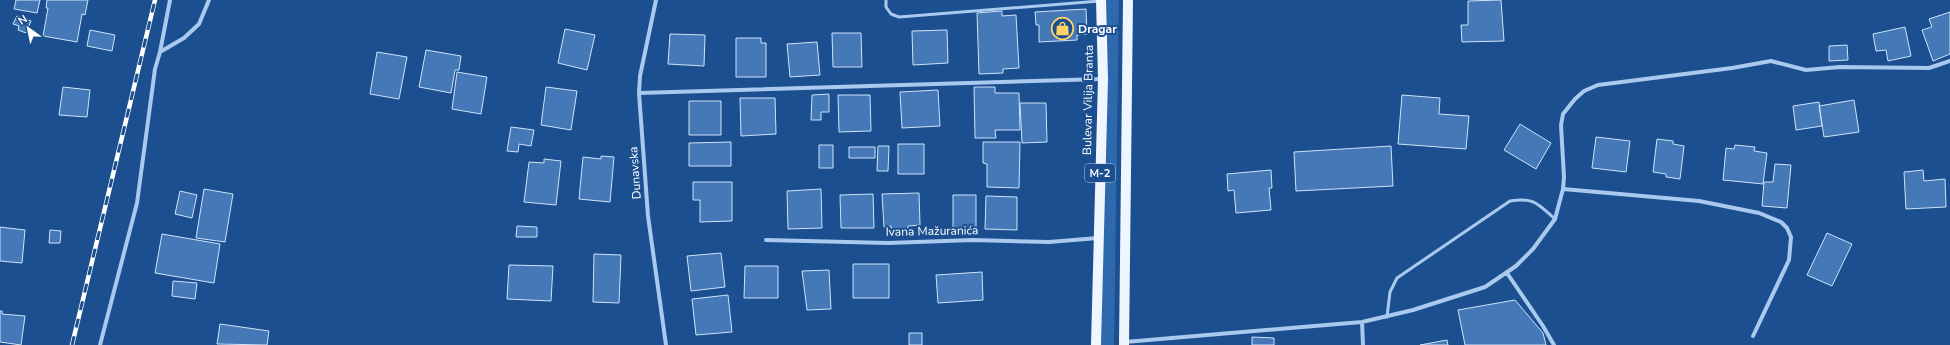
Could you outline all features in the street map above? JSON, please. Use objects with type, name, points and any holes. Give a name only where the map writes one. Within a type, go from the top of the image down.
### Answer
[{"type":"main road","name":"Bulevar Vilija Branta","points":[[1096,345],[1103,79],[1101,0]]},
{"type":"main road","name":"M-2","points":[[1124,344],[1128,0]]},
{"type":"street","points":[[100,345],[137,203],[155,69],[160,52],[170,0]]},
{"type":"street","points":[[160,52],[184,38],[199,24],[209,0]]},
{"type":"street","name":"Dunavska","points":[[656,0],[640,76],[639,93],[648,216],[666,345]]},
{"type":"street","points":[[1124,344],[1362,322],[1469,294],[1485,287],[1507,273],[1533,249],[1555,219],[1563,189],[1564,177],[1561,125],[1563,114],[1574,99],[1584,91],[1598,85],[1732,68],[1770,61],[1806,70],[1840,67],[1929,68],[1950,62]]},
{"type":"street","points":[[639,93],[1103,79]]},
{"type":"street","points":[[1563,189],[1699,201],[1759,212],[1781,222],[1787,228],[1791,237],[1789,260],[1753,336]]},
{"type":"street","name":"Ivana Mažuranića","points":[[766,240],[888,242],[973,240],[1049,242],[1099,238]]},
{"type":"street","points":[[1507,273],[1544,326],[1554,345]]},
{"type":"street","points":[[1362,322],[1363,345]]},
{"type":"lane","points":[[886,0],[886,7],[891,14],[899,17],[1101,0]]},
{"type":"lane","points":[[1387,316],[1390,292],[1397,278],[1510,201],[1523,199],[1536,203],[1555,219]]},
{"type":"shaded area","points":[[1105,0],[1119,0],[1114,345],[1101,345]]},
{"type":"building","points":[[16,0],[40,0],[37,13],[14,9]]},
{"type":"building","points":[[47,0],[88,0],[85,15],[82,14],[77,42],[43,36],[48,8],[46,8]]},
{"type":"building","points":[[1501,0],[1504,41],[1462,42],[1461,25],[1468,25],[1468,1]]},
{"type":"building","name":"Dragar","points":[[1086,9],[1087,34],[1077,35],[1077,40],[1039,42],[1039,25],[1036,25],[1035,12]]},
{"type":"building","points":[[1002,11],[1002,16],[1016,15],[1019,68],[1003,69],[1003,73],[979,74],[977,13]]},
{"type":"building","points":[[1950,12],[1950,54],[1933,61],[1922,30],[1932,27],[1929,19]]},
{"type":"building","points":[[17,16],[31,21],[26,33],[18,30],[19,26],[13,24]]},
{"type":"building","points":[[1905,27],[1911,56],[1888,61],[1886,50],[1876,51],[1873,34]]},
{"type":"building","points":[[565,29],[595,35],[587,70],[558,63]]},
{"type":"building","points":[[90,30],[115,35],[112,51],[87,46]]},
{"type":"building","points":[[947,30],[948,63],[913,65],[912,31]]},
{"type":"building","points":[[832,33],[861,33],[862,67],[833,67]]},
{"type":"building","points":[[670,34],[705,35],[704,66],[668,64]]},
{"type":"building","points":[[736,38],[761,38],[761,43],[766,43],[766,77],[736,77]]},
{"type":"building","points":[[817,42],[820,75],[790,77],[787,44]]},
{"type":"building","points":[[1847,45],[1848,60],[1829,61],[1829,46]]},
{"type":"building","points":[[426,50],[461,56],[459,70],[455,70],[451,93],[419,87]]},
{"type":"building","points":[[377,52],[407,57],[399,99],[370,94]]},
{"type":"building","points":[[457,72],[487,77],[481,114],[452,109]]},
{"type":"building","points":[[63,87],[90,90],[87,117],[59,115]]},
{"type":"building","points":[[546,87],[577,91],[571,130],[541,125]]},
{"type":"building","points":[[974,87],[995,87],[995,93],[1019,93],[1020,130],[995,130],[996,138],[975,138]]},
{"type":"building","points":[[938,90],[940,126],[902,128],[900,92]]},
{"type":"building","points":[[829,94],[829,112],[821,112],[821,120],[811,120],[812,95]]},
{"type":"building","points":[[838,95],[870,95],[871,131],[839,132]]},
{"type":"building","points":[[1402,95],[1440,98],[1439,114],[1469,116],[1466,149],[1398,144]]},
{"type":"building","points":[[740,98],[775,98],[776,134],[741,136]]},
{"type":"building","points":[[1854,100],[1859,132],[1824,137],[1819,106]]},
{"type":"building","points":[[689,101],[721,101],[721,135],[689,135]]},
{"type":"building","points":[[1819,102],[1822,126],[1796,130],[1793,106]]},
{"type":"building","points":[[1020,103],[1046,103],[1047,142],[1022,143]]},
{"type":"building","points":[[1520,124],[1551,143],[1536,169],[1504,150]]},
{"type":"building","points":[[511,127],[534,130],[531,146],[519,144],[518,152],[507,151]]},
{"type":"building","points":[[1596,137],[1630,141],[1626,172],[1592,168]]},
{"type":"building","points":[[1657,139],[1673,141],[1673,144],[1684,146],[1680,179],[1666,177],[1666,174],[1653,172]]},
{"type":"building","points":[[731,142],[731,166],[689,166],[689,143]]},
{"type":"building","points":[[983,142],[1020,142],[1019,188],[987,187],[987,164],[983,163]]},
{"type":"building","points":[[898,144],[924,144],[924,174],[898,174]]},
{"type":"building","points":[[819,145],[833,145],[833,168],[819,168]]},
{"type":"building","points":[[1735,145],[1755,147],[1754,151],[1767,153],[1763,184],[1723,180],[1726,148],[1734,149]]},
{"type":"building","points":[[878,146],[889,146],[888,171],[877,171]]},
{"type":"building","points":[[1391,146],[1393,186],[1296,191],[1294,152]]},
{"type":"building","points":[[849,147],[875,147],[875,158],[849,158]]},
{"type":"building","points":[[601,156],[614,157],[610,202],[579,199],[583,157],[601,159]]},
{"type":"building","points":[[544,159],[561,161],[556,205],[524,202],[529,162],[544,163]]},
{"type":"building","points":[[1775,164],[1791,165],[1787,208],[1762,206],[1764,182],[1773,182]]},
{"type":"building","points":[[1271,170],[1272,188],[1269,188],[1271,210],[1236,213],[1234,190],[1228,191],[1227,174]]},
{"type":"building","points":[[1923,170],[1924,181],[1945,179],[1946,207],[1906,209],[1904,172]]},
{"type":"building","points":[[693,182],[732,182],[732,221],[700,222],[700,200],[693,200]]},
{"type":"building","points":[[204,189],[233,194],[225,242],[196,238]]},
{"type":"building","points":[[821,189],[822,228],[788,229],[787,191]]},
{"type":"building","points":[[180,191],[197,195],[192,218],[175,214]]},
{"type":"building","points":[[919,193],[920,225],[908,226],[908,235],[892,236],[891,226],[884,227],[882,194]]},
{"type":"building","points":[[873,194],[874,228],[841,228],[840,195]]},
{"type":"building","points":[[953,195],[976,195],[976,232],[953,232]]},
{"type":"building","points":[[986,196],[1017,197],[1017,230],[985,229]]},
{"type":"building","points":[[517,226],[537,227],[537,237],[516,237]]},
{"type":"building","points":[[0,227],[25,230],[22,263],[0,261]]},
{"type":"building","points":[[50,230],[61,231],[60,243],[49,243]]},
{"type":"building","points":[[1827,233],[1852,244],[1832,286],[1807,275]]},
{"type":"building","points":[[162,234],[220,244],[214,283],[155,273]]},
{"type":"building","points":[[721,253],[725,287],[691,291],[687,256]]},
{"type":"building","points":[[594,254],[621,255],[619,303],[593,302]]},
{"type":"building","points":[[853,264],[889,264],[889,298],[853,298]]},
{"type":"building","points":[[509,265],[553,266],[551,301],[507,299]]},
{"type":"building","points":[[745,266],[778,266],[778,298],[744,298]]},
{"type":"building","points":[[829,270],[831,309],[807,310],[802,271]]},
{"type":"building","points":[[982,272],[983,300],[938,303],[936,275]]},
{"type":"building","points":[[173,281],[197,283],[195,299],[172,296]]},
{"type":"building","points":[[728,295],[732,332],[696,335],[692,299]]},
{"type":"building","points":[[1515,300],[1543,333],[1546,345],[1465,345],[1458,310]]},
{"type":"building","points":[[0,311],[2,311],[2,314],[25,316],[21,345],[0,342]]},
{"type":"building","points":[[220,324],[269,331],[267,345],[217,344]]},
{"type":"building","points":[[909,333],[922,333],[922,345],[909,345]]},
{"type":"building","points":[[1252,337],[1274,338],[1274,345],[1252,345]]},
{"type":"building","points":[[1447,340],[1448,345],[1420,345]]},
{"type":"railway","points":[[72,345],[155,0]]},
{"type":"place","name":"Dragar","points":[[1063,29]]}]
